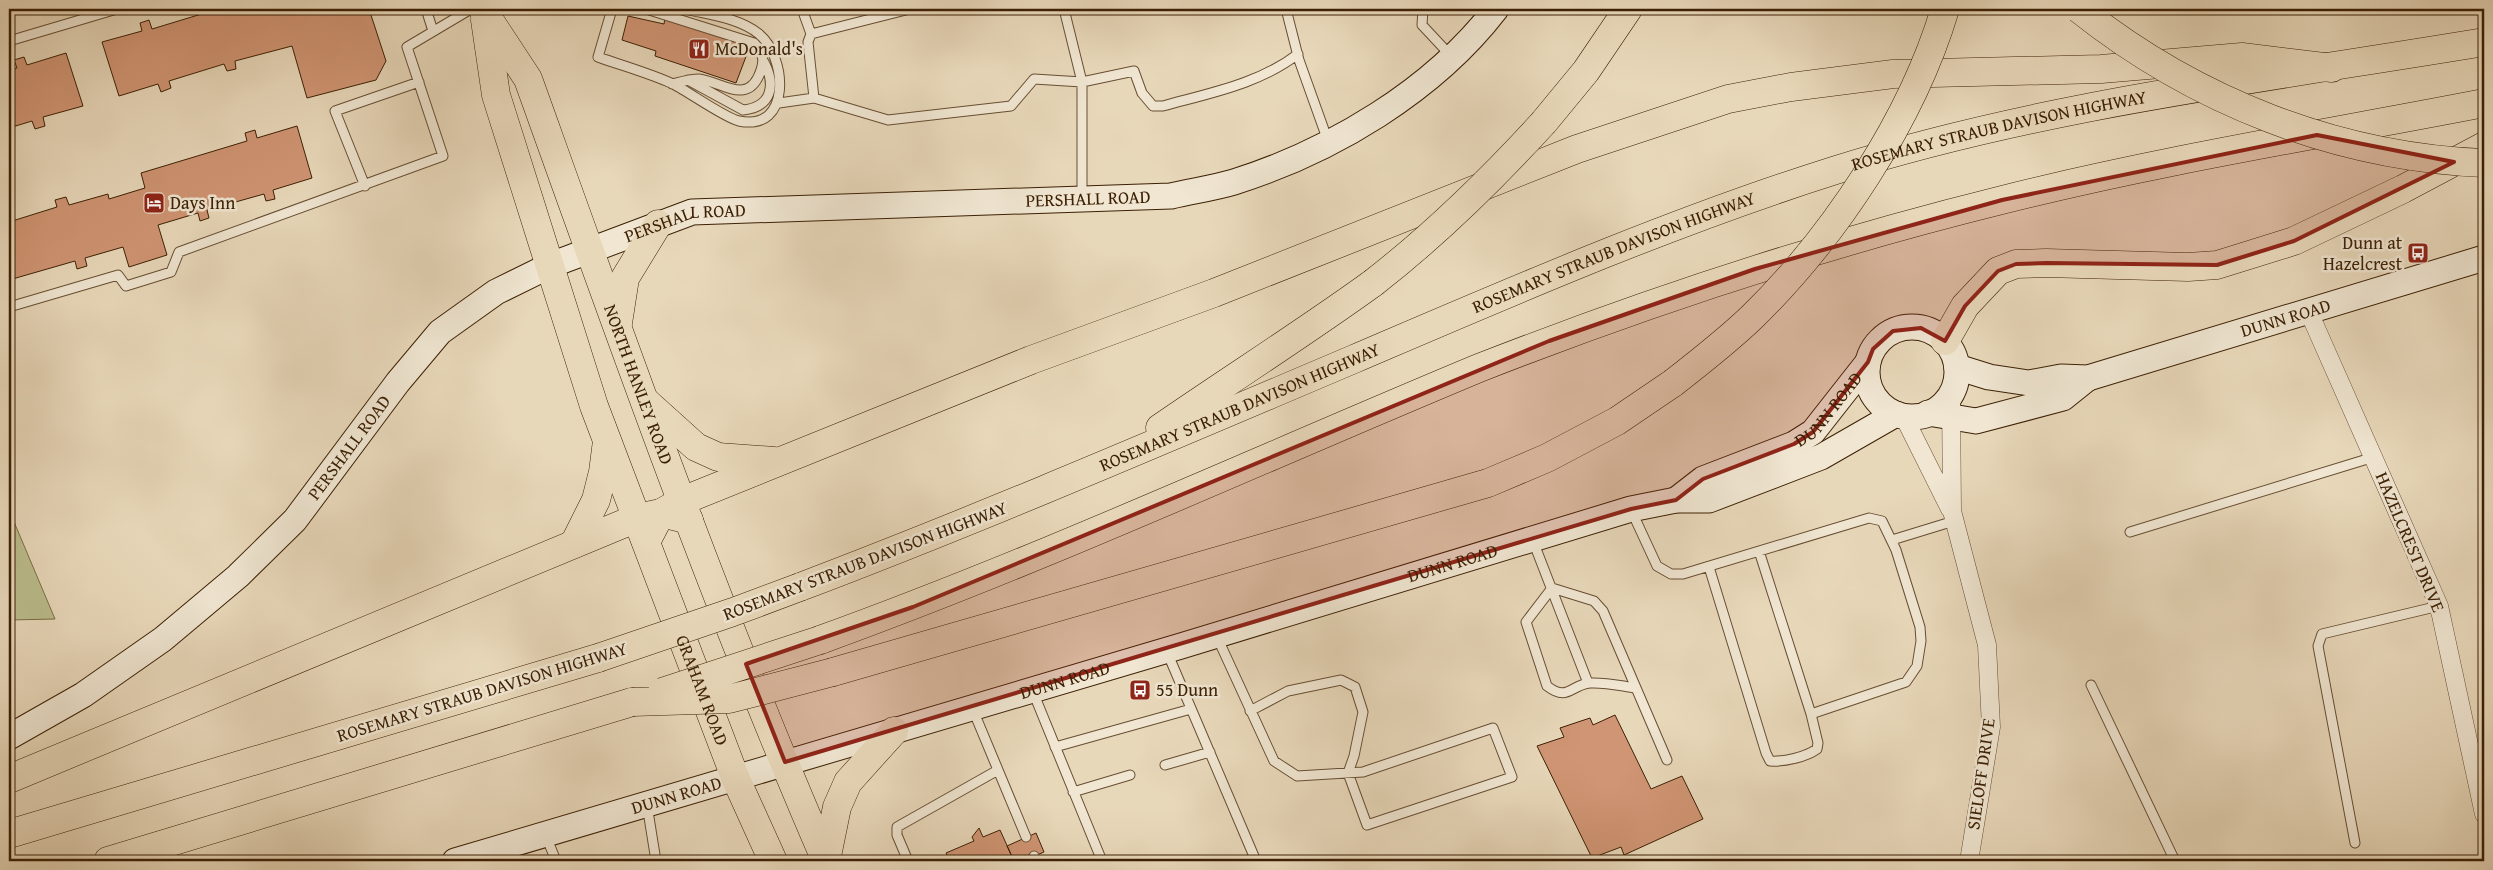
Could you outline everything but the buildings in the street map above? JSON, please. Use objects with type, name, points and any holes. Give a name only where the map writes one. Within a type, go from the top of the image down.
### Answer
[{"type":"main road","points":[[1113,460],[1262,357],[1326,317],[1374,283],[1445,224],[1497,174],[1544,122],[1586,71],[1628,9]]},
{"type":"main road","points":[[632,702],[729,699],[833,672],[1488,483],[1547,458],[1608,426],[1673,383],[1752,318],[1801,266],[1844,209],[1883,148],[1916,84],[1944,9]]},
{"type":"main road","points":[[2079,9],[2148,59],[2201,89],[2263,117],[2320,136],[2381,150],[2454,162],[2484,163]]},
{"type":"main road","name":"NORTH HANLEY ROAD","points":[[480,10],[528,79],[645,401],[663,519]]},
{"type":"main road","name":"NORTH HANLEY ROAD","points":[[480,10],[496,95],[551,264],[581,366],[607,441],[663,519],[785,762]]},
{"type":"main road","name":"ROSEMARY STRAUB DAVISON HIGHWAY","points":[[9,834],[598,658],[733,612],[956,526],[1562,269],[1696,217],[1843,168],[2011,125],[2154,96],[2484,42]]},
{"type":"main road","points":[[9,779],[574,544],[663,519],[780,462],[1031,360],[1214,293],[1577,149],[1728,98],[1792,87],[1893,74],[2101,69],[2242,57],[2332,68]]},
{"type":"main road","points":[[108,861],[632,702],[913,607],[1488,365],[1549,341],[1755,269],[1858,238],[2011,198],[2135,171],[2484,103]]},
{"type":"main road","points":[[1945,341],[1965,306],[1998,270],[2016,264],[2046,263],[2188,267],[2217,264],[2294,241],[2403,189],[2484,146]]},
{"type":"main road","points":[[618,327],[625,278],[658,224]]},
{"type":"main road","points":[[645,401],[680,435],[696,447],[718,457],[780,462]]},
{"type":"main road","points":[[574,544],[596,500],[604,472],[607,441]]},
{"type":"main road","name":"GRAHAM ROAD","points":[[663,519],[735,777],[773,861]]},
{"type":"main road","points":[[826,861],[837,806],[848,782],[894,730]]},
{"type":"main road","points":[[785,762],[826,861]]},
{"type":"street","name":"PERSHALL ROAD","points":[[9,737],[83,695],[163,639],[238,576],[295,520],[398,382],[440,332],[496,292],[551,264],[692,212],[1171,196],[1224,184],[1280,165],[1329,143],[1388,109],[1462,47],[1496,9]]},
{"type":"street","name":"DUNN ROAD","points":[[1956,367],[1989,377],[2029,383],[2061,377],[2088,378],[2484,258]]},
{"type":"street","name":"HAZELCREST DRIVE","points":[[2308,310],[2439,606],[2484,814]]},
{"type":"street","points":[[1907,327],[1921,328],[1934,333],[1945,341],[1954,358],[1956,380],[1951,393],[1943,403],[1940,416],[1899,415],[1877,400],[1871,390],[1867,376],[1868,362],[1873,349],[1882,338],[1893,331],[1907,327]]},
{"type":"street","name":"DUNN ROAD","points":[[1676,500],[1703,479],[1794,444],[1813,432],[1868,362]]},
{"type":"street","name":"DUNN ROAD","points":[[1940,416],[1976,421],[2063,398],[2088,378]]},
{"type":"street","name":"DUNN ROAD","points":[[455,861],[1166,650],[1631,509],[1676,500],[1709,500],[1821,457],[1899,415]]},
{"type":"street","name":"SIELOFF DRIVE","points":[[1899,415],[1953,516]]},
{"type":"street","name":"SIELOFF DRIVE","points":[[1940,416],[1953,516],[1987,645],[1991,727],[1973,858]]},
{"type":"lane","points":[[9,41],[117,9]]},
{"type":"lane","points":[[426,9],[433,31]]},
{"type":"lane","points":[[612,9],[598,57],[672,84],[738,121],[756,122],[768,116],[779,102],[779,75],[773,52],[760,35],[737,21],[685,9]]},
{"type":"lane","points":[[646,9],[754,42],[760,48],[771,76],[769,92],[761,104],[751,109],[743,110],[688,80]]},
{"type":"lane","points":[[802,9],[810,34],[808,42],[814,98]]},
{"type":"lane","points":[[810,34],[910,9]]},
{"type":"lane","points":[[1064,9],[1082,82],[1082,198]]},
{"type":"lane","points":[[1286,9],[1298,54],[1329,143]]},
{"type":"lane","points":[[1423,9],[1422,25],[1451,56]]},
{"type":"lane","points":[[9,307],[118,275],[126,286],[171,272],[179,252],[444,156],[407,46],[433,31],[480,10]]},
{"type":"lane","points":[[779,102],[814,98],[888,120],[1011,106],[1034,79],[1082,82],[1134,71],[1142,93],[1153,106],[1163,106],[1264,76],[1298,54]]},
{"type":"lane","points":[[672,84],[700,79],[742,90],[752,86],[759,78],[764,62]]},
{"type":"lane","points":[[364,186],[335,111],[419,82]]},
{"type":"lane","points":[[2130,532],[2374,457]]},
{"type":"lane","points":[[1631,509],[1657,566],[1671,574],[1683,574],[1709,567],[1868,518],[1882,521],[1892,540],[1920,627],[1917,666],[1906,682],[1811,714]]},
{"type":"lane","points":[[1892,540],[1953,516]]},
{"type":"lane","points":[[1532,539],[1588,683]]},
{"type":"lane","points":[[1709,567],[1766,753],[1770,761],[1778,762],[1803,755],[1817,749],[1818,743],[1811,714],[1759,551]]},
{"type":"lane","points":[[1552,588],[1526,622],[1547,686],[1556,693],[1564,693],[1588,683],[1636,688]]},
{"type":"lane","points":[[1552,588],[1594,601],[1603,611],[1667,760]]},
{"type":"lane","points":[[2355,843],[2318,646],[2322,634],[2439,606]]},
{"type":"lane","points":[[1216,635],[1250,711],[1274,761],[1297,776],[1348,773],[1363,772],[1493,728],[1512,778],[1367,825],[1348,773],[1354,756],[1363,712],[1355,687],[1341,680],[1288,691],[1250,711]]},
{"type":"lane","points":[[1166,650],[1256,861]]},
{"type":"lane","points":[[2091,685],[2175,861]]},
{"type":"lane","points":[[1032,690],[1102,861]]},
{"type":"lane","points":[[972,707],[1026,837]]},
{"type":"lane","points":[[1055,746],[1191,709]]},
{"type":"lane","points":[[1165,765],[1210,752]]},
{"type":"lane","points":[[908,861],[897,835],[897,827],[998,770]]},
{"type":"lane","points":[[1074,792],[1130,775]]},
{"type":"lane","points":[[647,804],[656,861]]},
{"type":"lane","points":[[545,834],[556,861]]},
{"type":"highlighted area","points":[[2317,135],[2454,162],[2294,241],[2217,265],[2046,263],[2016,264],[1998,271],[1965,306],[1945,341],[1921,328],[1893,331],[1873,349],[1868,362],[1813,432],[1794,444],[1703,479],[1676,500],[1631,509],[785,762],[746,664],[913,607],[1549,341],[1755,269],[2002,200]]},
{"type":"green space","points":[[9,510],[55,619],[9,620]]},
{"type":"place","name":"McDonald's","points":[[699,49]]},
{"type":"place","name":"Days Inn","points":[[154,203]]},
{"type":"place","name":"Dunn at Hazelcrest","points":[[2418,253]]},
{"type":"place","name":"55 Dunn","points":[[1140,690]]}]
